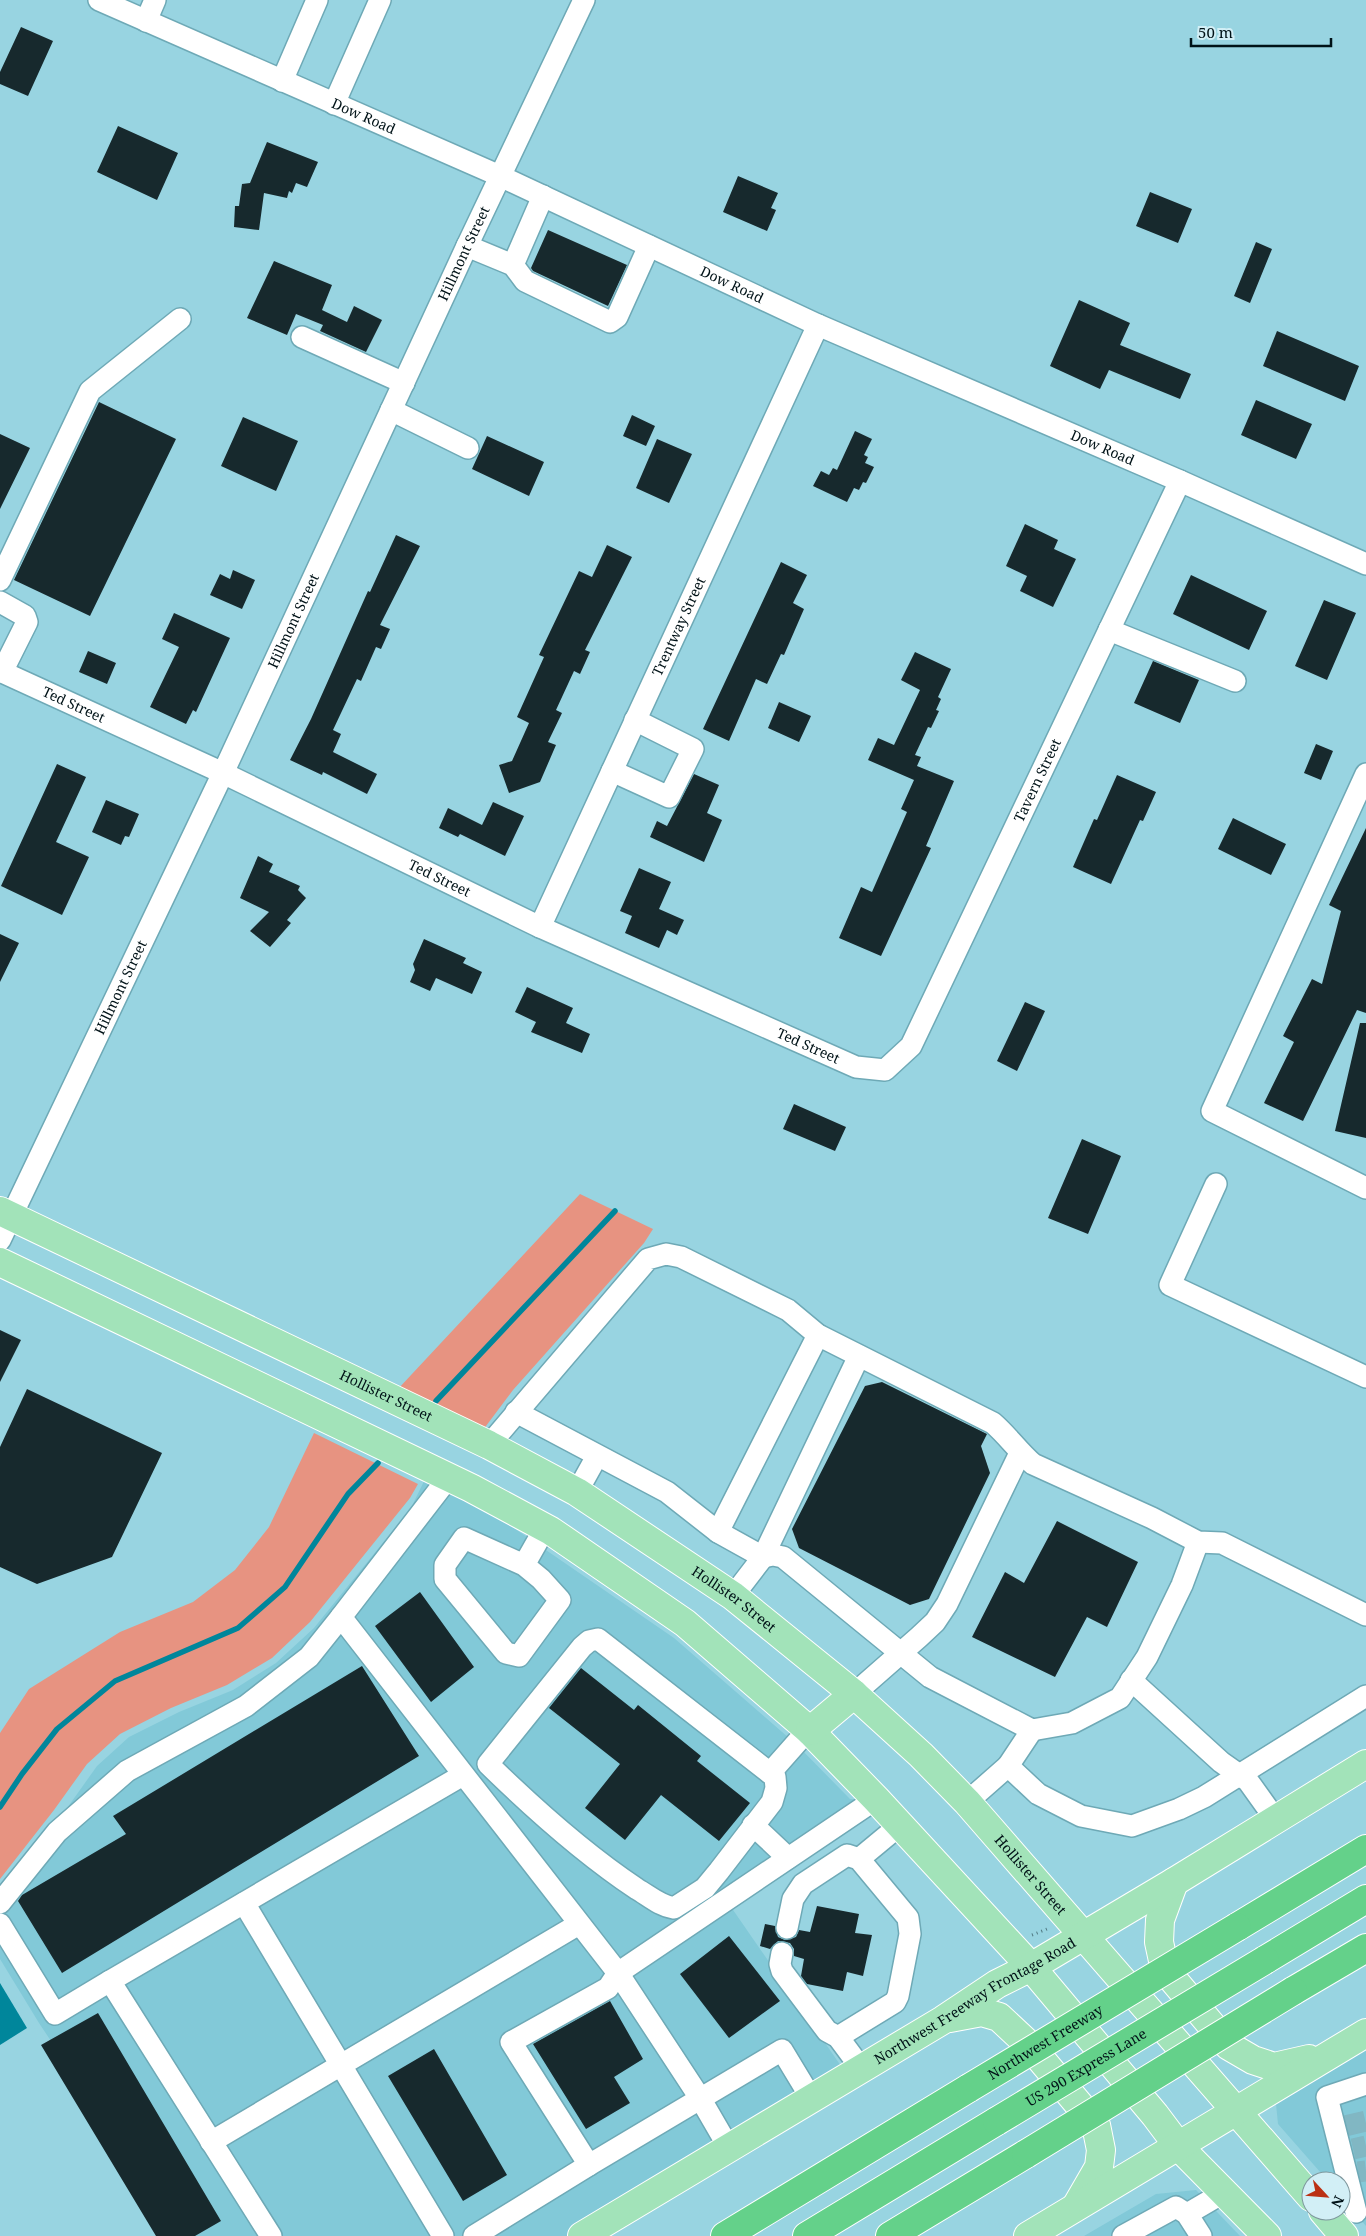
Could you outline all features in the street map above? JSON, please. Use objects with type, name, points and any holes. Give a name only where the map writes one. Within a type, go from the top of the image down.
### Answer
[{"type":"highway","name":"Northwest Freeway","points":[[725,2236],[1366,1849]]},
{"type":"highway","name":"US 290 Express Lane","points":[[807,2236],[1366,1899]]},
{"type":"highway","points":[[890,2236],[1366,1948]]},
{"type":"main road","name":"Hollister Street","points":[[4,1222],[489,1444],[577,1492],[733,1596],[854,1694],[920,1755],[967,1802],[1301,2185]]},
{"type":"main road","points":[[0,1262],[449,1477],[545,1528],[685,1623],[809,1730],[876,1798],[1031,1967],[1155,2115],[1179,2147],[1267,2236]]},
{"type":"main road","points":[[809,1730],[854,1694]]},
{"type":"main road","name":"Northwest Freeway Frontage Road","points":[[582,2236],[943,2020],[997,1984],[1031,1967],[1174,1882],[1366,1764]]},
{"type":"main road","points":[[1174,1882],[1160,1920],[1159,1942],[1165,1970],[1229,2046],[1253,2060],[1274,2067],[1327,2055]]},
{"type":"main road","points":[[943,2020],[982,2012],[999,2017],[1029,2045],[1096,2125],[1101,2150],[1099,2167],[1065,2221]]},
{"type":"main road","points":[[1028,2236],[1065,2221],[1237,2110],[1327,2055],[1365,2035]]},
{"type":"street","name":"Dow Road","points":[[99,0],[500,176],[818,325],[1180,481],[1366,564]]},
{"type":"street","points":[[146,21],[155,0]]},
{"type":"street","points":[[282,81],[318,0]]},
{"type":"street","points":[[334,104],[380,0]]},
{"type":"street","name":"Hillmont Street","points":[[4,1222],[223,773],[467,246],[584,0]]},
{"type":"street","points":[[513,265],[542,196]]},
{"type":"street","points":[[467,246],[513,265],[525,281],[610,322],[617,317],[649,246]]},
{"type":"street","points":[[0,580],[90,391],[180,318]]},
{"type":"street","name":"Trentway Street","points":[[540,927],[818,325]]},
{"type":"street","points":[[302,337],[404,383]]},
{"type":"street","points":[[391,410],[468,448]]},
{"type":"street","name":"Tavern Street","points":[[885,1070],[911,1046],[1180,481]]},
{"type":"street","points":[[0,602],[25,616],[27,622],[1,672]]},
{"type":"street","points":[[1110,630],[1235,681]]},
{"type":"street","name":"Ted Street","points":[[1,672],[223,773],[540,927],[856,1068],[885,1070]]},
{"type":"street","points":[[612,771],[669,797],[692,748],[635,720]]},
{"type":"street","points":[[1366,774],[1212,1111],[1366,1188]]},
{"type":"street","points":[[1216,1184],[1170,1285],[1366,1377]]},
{"type":"street","points":[[489,1444],[648,1259],[666,1254],[681,1257],[788,1310],[818,1335],[993,1423],[1006,1434],[1020,1453],[1033,1464],[1152,1518],[1198,1542],[1222,1543],[1366,1615]]},
{"type":"street","points":[[718,1532],[818,1335]]},
{"type":"street","points":[[733,1596],[763,1558],[859,1356]]},
{"type":"street","points":[[516,1412],[667,1492],[718,1532],[763,1558],[773,1555],[783,1558],[930,1677],[1032,1730],[1072,1723],[1120,1698],[1147,1657],[1182,1585],[1198,1542]]},
{"type":"street","points":[[854,1694],[934,1622],[947,1604],[1020,1453]]},
{"type":"street","points":[[577,1492],[597,1456]]},
{"type":"street","points":[[0,1902],[57,1832],[127,1771],[246,1706],[309,1657],[449,1477]]},
{"type":"street","points":[[524,1565],[545,1528]]},
{"type":"street","points":[[464,1538],[524,1565],[541,1579],[560,1600],[519,1656],[506,1654],[445,1579],[445,1565],[464,1538]]},
{"type":"street","points":[[341,1617],[618,1973],[700,2098],[729,2148]]},
{"type":"street","points":[[598,1640],[770,1773],[777,1781],[772,1802],[754,1825],[705,1888],[674,1908],[664,1907],[623,1879],[567,1836],[488,1764],[582,1647],[589,1641],[598,1640]]},
{"type":"street","points":[[1132,1680],[1222,1762],[1240,1774],[1253,1787],[1276,1820]]},
{"type":"street","points":[[1008,1766],[1038,1794],[1081,1816],[1132,1826],[1179,1809],[1204,1797],[1366,1696]]},
{"type":"street","points":[[770,1773],[809,1730]]},
{"type":"street","points":[[967,1802],[1008,1766],[1032,1730]]},
{"type":"street","points":[[0,1924],[56,2014],[463,1774]]},
{"type":"street","points":[[589,2165],[512,2042],[608,1988],[618,1973],[876,1798]]},
{"type":"street","points":[[754,1825],[788,1858]]},
{"type":"street","points":[[859,1859],[900,1825]]},
{"type":"street","points":[[787,1928],[793,1899],[803,1884],[847,1855],[859,1859],[908,1918],[910,1934],[898,1996],[895,2002],[838,2037]]},
{"type":"street","points":[[244,1903],[442,2236]]},
{"type":"street","points":[[211,2142],[579,1924]]},
{"type":"street","points":[[782,1953],[780,1964],[782,1971],[827,2031],[838,2037],[860,2068]]},
{"type":"street","points":[[110,1981],[270,2236]]},
{"type":"street","points":[[474,2236],[782,2050],[811,2098]]},
{"type":"street","points":[[1351,2179],[1352,2173],[1347,2150],[1340,2127],[1327,2098],[1366,2084]]},
{"type":"street","points":[[1187,2214],[1223,2193]]},
{"type":"street","points":[[1123,2236],[1176,2207],[1187,2214],[1201,2236]]},
{"type":"path","points":[[1029,1937],[1055,1925]]},
{"type":"shaded area","points":[[580,1194],[653,1229],[644,1243],[513,1390],[483,1430],[398,1389]]},
{"type":"shaded area","points":[[314,1433],[418,1484],[410,1498],[310,1622],[272,1658],[227,1685],[171,1708],[120,1734],[87,1764],[0,1879],[0,1733],[29,1689],[120,1632],[193,1602],[235,1570],[269,1527]]},
{"type":"shaded area","points":[[426,1477],[470,1498],[674,1638],[797,1745],[850,1799],[864,1800],[731,1907],[841,2066],[573,2236],[181,2236],[39,2023],[0,1959],[0,1890],[14,1876],[65,1811],[97,1766],[129,1737],[179,1712],[233,1690],[276,1663],[314,1628],[411,1508]]},
{"type":"shaded area","points":[[0,1983],[27,2028],[0,2045]]},
{"type":"shaded area","points":[[1366,2045],[1366,2226],[1351,2209],[1351,2171],[1319,2171],[1278,2124],[1276,2104],[1289,2091]]},
{"type":"shaded area","points":[[1196,2190],[1240,2236],[1084,2236],[1156,2194]]},
{"type":"building","points":[[21,27],[53,41],[28,96],[0,84],[0,72]]},
{"type":"building","points":[[118,126],[178,153],[157,200],[97,172]]},
{"type":"building","points":[[267,142],[318,162],[307,187],[296,183],[292,193],[289,191],[287,198],[264,193],[259,230],[234,227],[235,206],[239,206],[242,184],[250,183]]},
{"type":"building","points":[[738,176],[778,193],[771,208],[776,210],[767,231],[723,212]]},
{"type":"building","points":[[1150,192],[1192,209],[1178,243],[1136,226]]},
{"type":"building","points":[[548,230],[627,265],[608,306],[533,271],[531,268]]},
{"type":"building","points":[[1256,242],[1272,249],[1250,303],[1234,296]]},
{"type":"building","points":[[274,261],[332,285],[322,310],[347,322],[354,306],[382,320],[366,352],[320,331],[323,325],[296,314],[287,335],[247,318]]},
{"type":"building","points":[[1079,300],[1130,323],[1120,345],[1191,374],[1180,399],[1109,370],[1100,389],[1050,366]]},
{"type":"building","points":[[1277,331],[1359,366],[1345,401],[1263,366]]},
{"type":"building","points":[[1256,400],[1312,424],[1296,459],[1241,435]]},
{"type":"building","points":[[99,402],[176,439],[90,616],[14,580]]},
{"type":"building","points":[[632,415],[655,426],[646,446],[623,436]]},
{"type":"building","points":[[243,417],[298,441],[276,491],[221,466]]},
{"type":"building","points":[[855,431],[872,439],[864,455],[868,457],[865,463],[874,467],[866,483],[863,482],[859,490],[854,488],[847,502],[813,486],[821,471],[829,475],[833,468],[837,470]]},
{"type":"building","points":[[0,434],[30,448],[0,509]]},
{"type":"building","points":[[487,436],[544,462],[529,496],[472,469]]},
{"type":"building","points":[[657,439],[692,454],[669,503],[636,488]]},
{"type":"building","points":[[1025,524],[1058,540],[1054,549],[1076,559],[1053,607],[1020,591],[1027,576],[1006,566]]},
{"type":"building","points":[[396,535],[420,546],[380,625],[390,629],[381,649],[376,647],[361,681],[357,679],[333,730],[341,734],[333,752],[377,774],[367,794],[323,772],[322,775],[290,760],[311,719],[368,591],[370,592]]},
{"type":"building","points":[[607,545],[632,557],[585,650],[590,652],[580,674],[574,671],[556,710],[562,713],[548,742],[556,745],[540,782],[509,793],[499,765],[512,761],[529,723],[517,717],[544,657],[539,655],[579,571],[592,577]]},
{"type":"building","points":[[781,562],[807,575],[793,603],[804,609],[784,655],[781,654],[767,684],[756,679],[729,741],[703,729]]},
{"type":"building","points":[[233,570],[255,580],[242,609],[210,595],[220,574],[230,579]]},
{"type":"building","points":[[1191,575],[1267,611],[1249,650],[1173,614]]},
{"type":"building","points":[[1324,600],[1356,613],[1327,680],[1295,666]]},
{"type":"building","points":[[174,613],[230,638],[196,712],[193,710],[186,724],[150,707],[179,647],[162,639]]},
{"type":"building","points":[[88,651],[116,663],[107,684],[79,672]]},
{"type":"building","points":[[915,652],[951,669],[938,697],[941,699],[936,710],[939,711],[931,728],[928,727],[915,755],[921,757],[917,766],[954,781],[926,846],[931,848],[881,956],[839,938],[861,887],[872,892],[907,812],[901,809],[914,780],[868,760],[878,738],[894,745],[920,690],[901,680]]},
{"type":"building","points":[[1153,661],[1199,680],[1180,723],[1134,703]]},
{"type":"building","points":[[779,702],[811,716],[799,742],[768,728]]},
{"type":"building","points":[[1316,744],[1333,751],[1321,780],[1304,773]]},
{"type":"building","points":[[57,764],[86,777],[56,842],[89,857],[62,915],[1,886]]},
{"type":"building","points":[[694,774],[719,785],[707,813],[722,820],[704,862],[650,837],[657,821],[667,826]]},
{"type":"building","points":[[1117,775],[1156,792],[1143,821],[1140,820],[1111,884],[1073,867],[1094,819],[1097,820]]},
{"type":"building","points":[[106,800],[139,814],[129,837],[125,836],[121,845],[92,832]]},
{"type":"building","points":[[493,802],[524,816],[505,856],[460,834],[458,837],[439,828],[448,808],[482,825]]},
{"type":"building","points":[[1233,818],[1286,844],[1271,875],[1218,849]]},
{"type":"building","points":[[1366,828],[1366,1013],[1357,1010],[1303,1121],[1264,1103],[1294,1042],[1283,1036],[1312,979],[1322,984],[1341,911],[1329,905]]},
{"type":"building","points":[[258,856],[273,864],[269,872],[300,886],[298,890],[306,898],[287,920],[291,923],[270,947],[250,931],[269,912],[240,898]]},
{"type":"building","points":[[639,868],[671,882],[659,909],[684,920],[677,935],[667,930],[659,948],[625,933],[632,916],[620,911]]},
{"type":"building","points":[[0,934],[19,943],[0,982]]},
{"type":"building","points":[[424,939],[466,958],[463,963],[482,972],[472,994],[436,978],[430,991],[410,982],[415,970],[413,964]]},
{"type":"building","points":[[527,987],[573,1008],[566,1023],[590,1034],[582,1053],[531,1032],[536,1022],[515,1012]]},
{"type":"building","points":[[1025,1002],[1045,1011],[1017,1071],[997,1061]]},
{"type":"building","points":[[1360,1023],[1366,1023],[1366,1138],[1335,1131]]},
{"type":"building","points":[[794,1104],[846,1127],[835,1151],[783,1129]]},
{"type":"building","points":[[1082,1139],[1121,1156],[1088,1234],[1048,1218]]},
{"type":"building","points":[[0,1330],[21,1340],[0,1382]]},
{"type":"building","points":[[882,1382],[987,1434],[981,1446],[990,1473],[929,1599],[910,1605],[799,1548],[792,1529],[865,1386]]},
{"type":"building","points":[[27,1389],[162,1453],[112,1557],[37,1584],[0,1567],[0,1447]]},
{"type":"building","points":[[1057,1521],[1138,1562],[1107,1627],[1087,1617],[1055,1677],[972,1637],[1005,1572],[1024,1583]]},
{"type":"building","points":[[420,1592],[474,1667],[431,1702],[375,1626]]},
{"type":"building","points":[[362,1666],[419,1756],[62,1973],[18,1901],[22,1895],[126,1834],[113,1816]]},
{"type":"building","points":[[581,1668],[634,1710],[638,1705],[701,1756],[697,1761],[750,1803],[719,1841],[661,1795],[625,1840],[585,1808],[620,1764],[549,1708]]},
{"type":"building","points":[[817,1906],[859,1914],[855,1933],[872,1935],[863,1976],[847,1972],[843,1991],[807,1984],[801,1976],[804,1959],[794,1956],[794,1949],[790,1943],[778,1941],[770,1949],[760,1946],[765,1924],[775,1926],[778,1937],[785,1940],[796,1937],[799,1930],[810,1932]]},
{"type":"building","points":[[729,1936],[780,2001],[729,2038],[680,1974]]},
{"type":"building","points":[[610,2001],[643,2059],[614,2077],[630,2103],[586,2129],[533,2044]]},
{"type":"building","points":[[98,2013],[221,2221],[195,2236],[156,2236],[41,2045]]},
{"type":"building","points":[[434,2049],[507,2175],[463,2201],[388,2076]]},
{"type":"waterway","points":[[436,1401],[615,1211]]},
{"type":"waterway","points":[[0,1807],[22,1774],[57,1729],[115,1681],[238,1628],[285,1587],[348,1494],[378,1463]]},
{"type":"tunnel","points":[[1345,2126],[1366,2121]]},
{"type":"tunnel","points":[[1353,2149],[1366,2146]]},
{"type":"tunnel","points":[[1358,2172],[1366,2171]]}]
